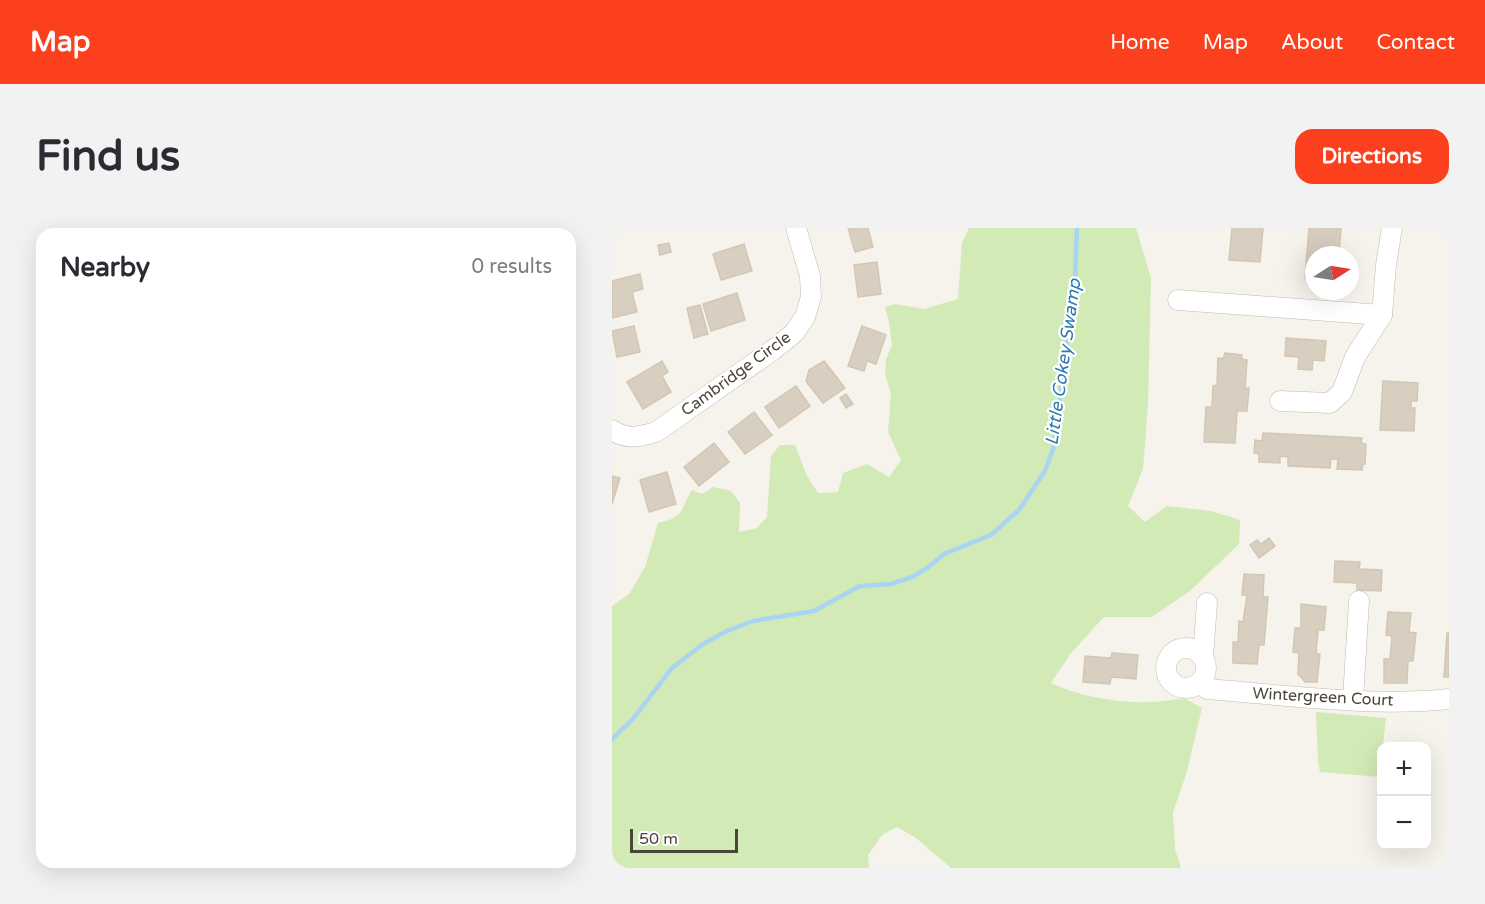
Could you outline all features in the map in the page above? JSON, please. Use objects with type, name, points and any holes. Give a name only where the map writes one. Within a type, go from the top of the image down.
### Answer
[{"type":"street","name":"Cambridge Circle","points":[[612,430],[621,436],[637,437],[656,432],[794,333],[806,317],[811,297],[810,276],[796,228]]},
{"type":"street","points":[[1280,401],[1330,403],[1342,392],[1355,357],[1382,315],[1392,228]]},
{"type":"street","points":[[1178,300],[1382,315]]},
{"type":"street","points":[[1353,699],[1359,601]]},
{"type":"street","points":[[1200,682],[1206,670],[1203,657],[1207,603]]},
{"type":"street","name":"Wintergreen Court","points":[[1203,657],[1185,647],[1173,652],[1166,664],[1168,676],[1176,685],[1188,688],[1200,682],[1207,689],[1353,699],[1420,702],[1449,699]]},
{"type":"green space","points":[[969,228],[1136,228],[1151,278],[1148,405],[1143,469],[1128,506],[1145,522],[1167,506],[1211,511],[1240,520],[1239,544],[1190,591],[1152,617],[1104,617],[1071,653],[1051,683],[1082,694],[1116,701],[1151,702],[1184,698],[1202,708],[1186,775],[1173,812],[1175,849],[1181,868],[951,868],[916,838],[897,827],[882,835],[868,855],[869,868],[612,868],[612,606],[629,594],[645,567],[658,523],[678,515],[692,490],[702,494],[713,487],[731,491],[740,503],[739,532],[757,528],[767,517],[771,456],[780,445],[795,445],[806,474],[818,493],[838,492],[843,473],[867,464],[889,477],[901,460],[888,432],[891,393],[885,375],[886,359],[892,345],[885,307],[895,304],[924,309],[958,299],[962,243]]},
{"type":"green space","points":[[1316,712],[1386,718],[1383,742],[1377,742],[1377,777],[1320,772]]},
{"type":"building","points":[[848,228],[868,228],[873,247],[855,252]]},
{"type":"building","points":[[1232,228],[1263,228],[1260,262],[1229,260]]},
{"type":"building","points":[[1309,228],[1341,228],[1340,246],[1308,246]]},
{"type":"building","points":[[669,243],[671,252],[660,255],[658,245]]},
{"type":"building","points":[[744,244],[752,271],[721,280],[713,254]]},
{"type":"building","points":[[877,262],[881,294],[858,297],[854,265]]},
{"type":"building","points":[[640,274],[643,289],[632,292],[637,312],[612,318],[612,281]]},
{"type":"building","points":[[737,293],[745,320],[711,331],[703,304]]},
{"type":"building","points":[[700,305],[708,334],[694,338],[687,308]]},
{"type":"building","points":[[634,326],[640,352],[617,357],[612,331]]},
{"type":"building","points":[[862,326],[886,335],[876,364],[867,361],[864,371],[848,366]]},
{"type":"building","points":[[1286,338],[1326,341],[1324,361],[1313,360],[1312,370],[1298,369],[1299,357],[1285,356]]},
{"type":"building","points":[[1225,353],[1242,355],[1241,359],[1247,360],[1245,389],[1249,388],[1247,411],[1237,411],[1235,443],[1204,442],[1206,407],[1212,407],[1213,386],[1217,385],[1218,358],[1223,359]]},
{"type":"building","points":[[662,361],[668,372],[662,376],[671,392],[643,409],[627,382]]},
{"type":"building","points":[[824,361],[845,388],[823,403],[806,381],[809,370]]},
{"type":"building","points":[[1383,381],[1418,383],[1417,401],[1411,401],[1411,408],[1415,408],[1414,431],[1380,430]]},
{"type":"building","points":[[796,386],[810,406],[779,428],[765,407]]},
{"type":"building","points":[[846,394],[853,404],[846,408],[840,398]]},
{"type":"building","points":[[754,412],[772,435],[745,454],[728,432]]},
{"type":"building","points":[[1263,433],[1362,438],[1361,443],[1366,444],[1365,464],[1362,470],[1337,469],[1338,459],[1331,459],[1330,468],[1288,466],[1288,457],[1280,456],[1280,463],[1259,462],[1259,454],[1254,453],[1255,440],[1262,441]]},
{"type":"building","points":[[714,443],[729,462],[699,486],[684,467]]},
{"type":"building","points":[[667,472],[676,504],[649,512],[640,480]]},
{"type":"building","points":[[612,476],[620,478],[612,504]]},
{"type":"building","points":[[1269,538],[1275,546],[1259,558],[1250,545],[1257,540],[1261,544]]},
{"type":"building","points":[[1335,561],[1360,562],[1359,569],[1382,570],[1381,591],[1357,590],[1357,583],[1334,582]]},
{"type":"building","points":[[1244,574],[1264,575],[1263,597],[1268,597],[1264,645],[1259,645],[1257,664],[1233,663],[1233,642],[1238,642],[1239,621],[1243,622],[1247,595],[1242,595]]},
{"type":"building","points":[[1301,604],[1326,607],[1324,630],[1318,630],[1316,654],[1320,654],[1317,682],[1305,682],[1298,674],[1299,653],[1293,652],[1295,628],[1301,628]]},
{"type":"building","points":[[1388,612],[1411,613],[1409,632],[1416,633],[1413,661],[1408,661],[1407,683],[1384,683],[1384,659],[1390,659],[1392,636],[1386,635]]},
{"type":"building","points":[[1447,633],[1449,633],[1449,677],[1444,677]]},
{"type":"building","points":[[1112,653],[1138,655],[1136,679],[1111,677],[1110,684],[1083,682],[1085,656],[1111,658]]},
{"type":"waterway","name":"Little Cokey Swamp","points":[[612,739],[632,720],[672,668],[703,644],[753,621],[814,611],[860,586],[891,584],[912,577],[944,554],[991,535],[1019,510],[1045,471],[1053,449],[1075,283],[1077,228]]}]
